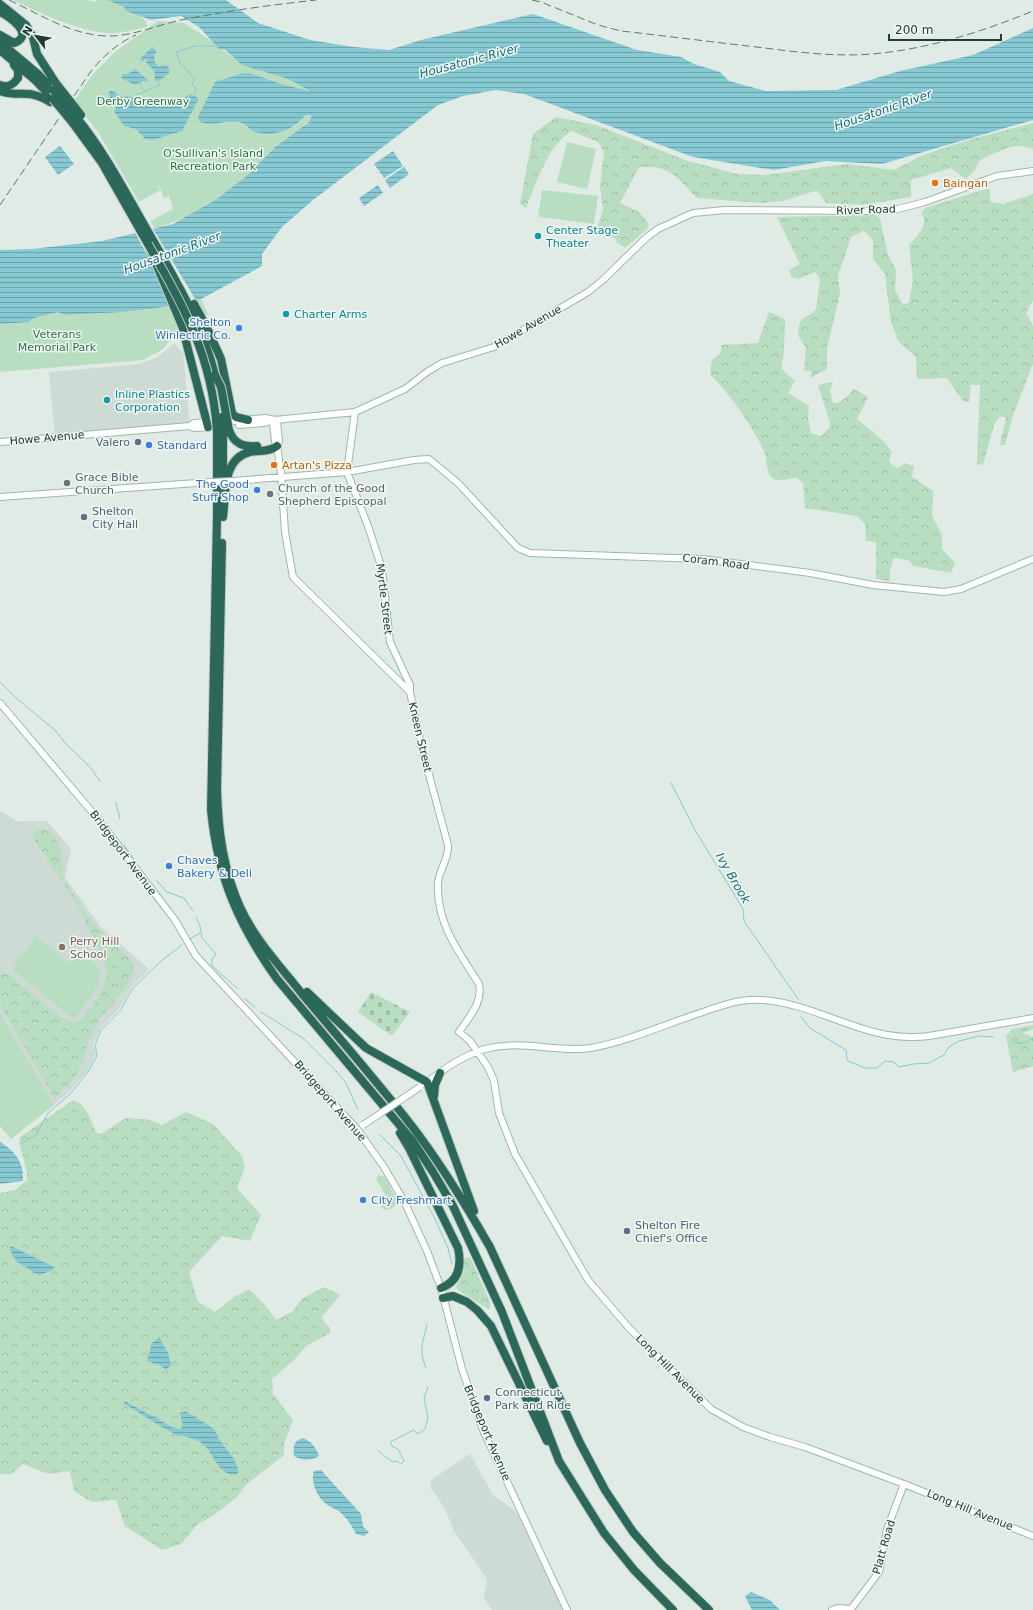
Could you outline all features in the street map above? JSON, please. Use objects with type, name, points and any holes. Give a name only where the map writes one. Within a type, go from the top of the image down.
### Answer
[{"type":"highway","points":[[0,4],[26,25],[53,93]]},
{"type":"highway","points":[[0,12],[15,22],[21,28],[22,33],[21,39],[14,43],[0,35]]},
{"type":"highway","points":[[0,42],[38,74],[53,93],[77,118]]},
{"type":"highway","points":[[2,52],[53,93],[77,118],[98,158],[118,186],[183,292],[202,332],[215,375],[221,387],[223,431],[223,517],[217,821],[223,867]]},
{"type":"highway","points":[[0,85],[4,87],[10,86],[15,82],[19,74],[18,70],[2,52]]},
{"type":"highway","points":[[0,92],[27,93],[40,96],[53,93]]},
{"type":"highway","points":[[118,186],[148,244],[183,305],[197,337],[223,431],[218,517],[211,810],[214,837],[243,925],[259,954],[300,1008],[412,1140],[453,1206],[502,1312],[542,1412],[554,1449],[589,1511],[604,1533],[634,1570],[673,1610]]},
{"type":"highway","points":[[148,244],[182,326],[207,425]]},
{"type":"highway","points":[[183,292],[196,307],[216,347],[224,371],[231,411],[235,416],[248,420]]},
{"type":"highway","points":[[223,431],[244,446],[277,446]]},
{"type":"highway","points":[[223,517],[228,473],[232,463],[248,452],[272,449],[277,446]]},
{"type":"highway","points":[[228,882],[240,907],[268,951],[404,1116],[454,1185],[492,1249]]},
{"type":"highway","points":[[268,951],[339,1024],[366,1048],[427,1082],[470,1201],[580,1443],[605,1490],[634,1532],[660,1563],[709,1610]]},
{"type":"highway","points":[[434,1098],[435,1085],[440,1073]]},
{"type":"highway","points":[[382,1106],[409,1148],[458,1248],[461,1264],[458,1272],[450,1284],[441,1288]]},
{"type":"highway","points":[[443,1298],[453,1296],[467,1302],[477,1310],[491,1326],[546,1440],[554,1449]]},
{"type":"street","name":"River Road","points":[[693,213],[725,210],[866,212],[894,210],[925,202],[997,176],[1033,171]]},
{"type":"street","name":"Howe Avenue","points":[[207,425],[248,420],[275,420],[355,412],[406,389],[430,369],[442,363],[494,347],[515,336],[588,292],[604,279],[647,237],[658,229],[693,213]]},
{"type":"street","name":"Myrtle Street","points":[[355,412],[347,472],[368,526],[382,569],[387,606],[387,633],[410,685],[410,692]]},
{"type":"street","name":"Howe Avenue","points":[[0,442],[190,426],[194,423],[207,425],[265,423],[275,420]]},
{"type":"street","name":"Kneen Street","points":[[275,420],[278,426],[277,446],[282,476],[285,532],[294,577],[410,692],[421,745],[448,846],[446,860],[438,885],[445,929],[479,984],[481,991],[476,1006],[459,1032]]},
{"type":"street","name":"Coram Road","points":[[347,472],[429,459],[458,483],[518,548],[530,553],[702,559],[810,573],[873,585],[944,592],[961,590],[1033,559]]},
{"type":"street","points":[[0,496],[347,472]]},
{"type":"street","name":"Bridgeport Avenue","points":[[0,703],[98,819],[175,920],[196,956],[357,1129],[384,1167],[405,1203],[427,1251],[441,1288],[462,1369],[477,1413],[567,1610]]},
{"type":"street","points":[[357,1129],[440,1073],[478,1052],[498,1046],[520,1044],[566,1048],[590,1048],[730,1004],[761,1000],[794,1006],[872,1032],[893,1037],[912,1038],[1033,1018]]},
{"type":"street","name":"Long Hill Avenue","points":[[459,1032],[478,1052],[488,1067],[494,1081],[499,1113],[519,1161],[588,1280],[609,1307],[648,1348],[711,1409],[742,1427],[770,1438],[805,1447],[904,1484],[1033,1536]]},
{"type":"street","name":"Platt Road","points":[[832,1610],[838,1608],[851,1609],[874,1580],[882,1561],[887,1529],[904,1484]]},
{"type":"shaded area","points":[[174,343],[183,353],[190,426],[55,438],[49,372],[139,364],[158,357]]},
{"type":"shaded area","name":"Perry Hill School","points":[[0,811],[17,821],[47,821],[71,849],[65,877],[100,926],[149,969],[131,988],[120,1008],[101,1028],[93,1044],[96,1055],[87,1072],[69,1092],[54,1105],[0,1012]]},
{"type":"shaded area","points":[[470,1454],[493,1495],[514,1510],[520,1518],[563,1610],[492,1610],[484,1598],[487,1579],[454,1531],[445,1509],[431,1488],[431,1481],[434,1478]]},
{"type":"green space","points":[[13,0],[88,0],[95,2],[97,0],[107,0],[125,7],[126,11],[140,16],[146,21],[147,27],[116,33],[91,31],[63,22]]},
{"type":"green space","name":"Derby Greenway","points":[[158,21],[184,23],[210,40],[242,65],[288,79],[311,92],[284,85],[250,73],[211,90],[200,114],[220,124],[237,122],[257,132],[268,134],[280,132],[290,128],[296,125],[306,115],[312,115],[301,129],[275,147],[248,176],[227,192],[180,220],[155,228],[150,221],[173,209],[169,196],[164,198],[154,173],[160,190],[139,202],[98,132],[74,101],[94,73],[115,52]]},
{"type":"green space","points":[[556,117],[596,125],[685,160],[737,174],[765,175],[848,164],[894,170],[923,155],[968,140],[1033,123],[1033,149],[1019,146],[1006,148],[980,160],[974,171],[966,179],[951,168],[911,180],[911,197],[863,205],[826,203],[818,192],[815,191],[783,201],[761,203],[697,198],[678,178],[666,170],[650,167],[639,167],[620,203],[639,212],[649,224],[648,228],[625,248],[617,243],[616,239],[597,228],[603,210],[600,186],[604,152],[598,142],[571,131],[562,138],[543,166],[526,208],[520,204],[533,134]]},
{"type":"green space","points":[[567,142],[596,149],[587,189],[557,182]]},
{"type":"green space","points":[[989,188],[991,202],[1003,204],[1033,194],[1033,300],[1026,313],[1033,326],[1033,364],[1012,418],[1005,445],[1000,445],[1006,417],[999,417],[994,425],[983,465],[977,464],[980,385],[971,385],[969,402],[963,401],[947,378],[917,379],[916,357],[899,342],[891,323],[885,274],[873,259],[873,240],[864,231],[851,237],[838,276],[840,294],[827,348],[827,369],[810,378],[812,372],[804,370],[806,348],[799,337],[798,329],[801,320],[816,310],[820,279],[815,272],[798,279],[792,277],[789,270],[800,264],[777,217],[875,215],[880,218],[888,255],[896,270],[895,290],[903,304],[909,303],[913,281],[909,245],[919,234],[923,226],[924,222],[921,213],[925,208]]},
{"type":"green space","points":[[542,190],[598,196],[594,224],[538,217]]},
{"type":"green space","name":"Veterans Memorial Park","points":[[201,299],[208,314],[178,330],[163,349],[143,360],[0,372],[0,324],[29,322],[34,318],[58,312],[65,315],[100,313],[167,305]]},
{"type":"green space","points":[[769,312],[785,319],[784,352],[781,369],[795,381],[788,393],[809,406],[808,418],[811,433],[821,436],[829,428],[830,423],[818,385],[833,382],[830,391],[833,403],[847,397],[854,389],[868,397],[857,419],[876,434],[892,452],[889,460],[892,465],[898,468],[905,463],[914,466],[912,477],[933,491],[932,516],[942,535],[942,549],[955,563],[951,573],[914,566],[908,560],[894,558],[890,569],[890,581],[876,579],[876,542],[866,541],[865,524],[857,516],[805,508],[803,483],[797,478],[776,480],[771,477],[764,451],[753,430],[733,401],[710,374],[712,360],[720,354],[722,345],[758,343]]},
{"type":"green space","points":[[42,829],[49,831],[55,837],[62,853],[63,878],[92,922],[132,961],[133,969],[131,978],[126,987],[91,1033],[79,1071],[55,1099],[0,1005],[0,970],[19,982],[57,1014],[75,1023],[89,1011],[94,1004],[107,977],[107,972],[104,960],[76,902],[35,841],[33,833],[35,830]]},
{"type":"green space","points":[[36,936],[69,963],[79,951],[101,969],[97,988],[74,1019],[12,969]]},
{"type":"green space","points":[[371,992],[410,1012],[392,1036],[358,1012]]},
{"type":"green space","points":[[0,1012],[54,1105],[11,1139],[0,1126]]},
{"type":"green space","points":[[1033,1025],[1033,1029],[1023,1033],[1033,1037],[1033,1066],[1013,1072],[1006,1036],[1012,1029]]},
{"type":"green space","points":[[73,1100],[78,1102],[85,1109],[96,1132],[101,1134],[126,1118],[151,1120],[162,1125],[186,1112],[213,1124],[242,1156],[245,1167],[237,1188],[261,1215],[250,1241],[222,1236],[189,1272],[198,1302],[215,1312],[234,1297],[249,1289],[265,1305],[276,1320],[292,1312],[303,1298],[324,1287],[340,1295],[321,1318],[330,1328],[330,1333],[306,1346],[294,1360],[272,1379],[273,1394],[293,1420],[284,1444],[284,1455],[247,1484],[237,1497],[213,1516],[198,1524],[181,1544],[162,1550],[125,1526],[116,1500],[92,1502],[74,1491],[70,1471],[48,1474],[23,1464],[11,1474],[0,1474],[0,1193],[15,1190],[27,1180],[27,1173],[19,1141],[20,1137]]},
{"type":"green space","points":[[378,1175],[385,1177],[398,1202],[394,1207],[383,1209],[381,1207],[386,1196],[376,1179]]},
{"type":"green space","points":[[470,1257],[490,1302],[490,1308],[488,1309],[458,1290],[456,1287],[462,1274],[464,1259]]},
{"type":"water","name":"Housatonic River","points":[[107,0],[226,0],[258,23],[310,40],[354,47],[389,50],[421,40],[533,14],[637,50],[681,57],[694,64],[720,72],[729,81],[766,91],[836,90],[900,71],[973,55],[1033,28],[1033,120],[882,164],[825,161],[774,170],[693,157],[524,94],[496,90],[463,96],[438,105],[313,200],[282,227],[262,254],[262,266],[201,299],[163,307],[122,312],[65,315],[58,312],[34,318],[29,322],[0,324],[0,250],[32,249],[102,241],[173,224],[217,199],[248,175],[275,147],[308,123],[312,115],[306,115],[291,128],[269,134],[258,133],[244,124],[237,122],[211,124],[200,122],[198,117],[215,82],[243,73],[250,73],[284,85],[310,91],[288,79],[242,65],[224,49],[220,50],[199,27],[181,16],[151,20],[126,11],[124,7]]},
{"type":"water","points":[[152,47],[157,51],[154,55],[155,63],[159,66],[166,65],[169,68],[169,73],[159,81],[155,80],[154,71],[146,62],[147,58],[142,62],[140,59]]},
{"type":"water","points":[[135,69],[148,80],[147,82],[143,81],[135,85],[121,78],[123,74],[128,74]]},
{"type":"water","points":[[111,90],[122,97],[128,96],[143,102],[148,99],[157,102],[169,98],[181,100],[190,94],[198,98],[198,100],[182,131],[153,140],[145,139],[136,129],[124,126],[114,111],[116,108],[115,104],[109,96],[109,92]]},
{"type":"water","points":[[60,146],[74,164],[58,175],[45,157]]},
{"type":"water","points":[[393,151],[403,166],[384,178],[374,164]]},
{"type":"water","points":[[404,167],[409,174],[390,188],[385,180]]},
{"type":"water","points":[[378,185],[383,193],[364,206],[359,198]]},
{"type":"water","points":[[0,1142],[10,1149],[18,1158],[22,1168],[23,1181],[0,1184]]},
{"type":"water","points":[[11,1246],[54,1267],[54,1269],[38,1275],[16,1261],[10,1250]]},
{"type":"water","points":[[159,1337],[168,1353],[171,1365],[166,1370],[160,1365],[147,1361],[152,1343]]},
{"type":"water","points":[[125,1401],[172,1427],[179,1429],[183,1427],[180,1413],[185,1411],[214,1429],[218,1438],[234,1459],[239,1471],[236,1475],[225,1472],[220,1468],[207,1448],[199,1441],[169,1431],[124,1404]]},
{"type":"water","points":[[303,1438],[313,1445],[319,1456],[307,1460],[294,1456],[295,1443]]},
{"type":"water","points":[[321,1470],[361,1514],[363,1527],[369,1532],[364,1536],[356,1534],[350,1523],[340,1512],[326,1504],[320,1497],[315,1489],[313,1475],[314,1471]]},
{"type":"water","points":[[751,1592],[770,1600],[780,1610],[752,1610],[745,1596]]},
{"type":"pier","points":[[152,227],[197,302],[171,307],[159,277],[134,231]]},
{"type":"waterway","points":[[194,97],[196,88],[192,84],[194,78],[180,63],[176,52],[196,46],[215,46]]},
{"type":"waterway","points":[[135,100],[136,95],[160,85],[155,80]]},
{"type":"waterway","points":[[139,82],[144,91]]},
{"type":"waterway","points":[[0,682],[15,697],[56,731],[65,743],[90,767],[100,781]]},
{"type":"waterway","name":"Ivy Brook","points":[[671,783],[695,830],[743,909],[744,921],[798,999]]},
{"type":"waterway","points":[[116,803],[120,819]]},
{"type":"waterway","points":[[124,845],[133,858]]},
{"type":"waterway","points":[[157,881],[167,892],[184,898],[193,911]]},
{"type":"waterway","points":[[196,917],[200,926],[202,938],[216,954],[212,959],[212,966],[237,988]]},
{"type":"waterway","points":[[190,939],[200,933]]},
{"type":"waterway","points":[[20,1144],[36,1135],[48,1113],[70,1094],[88,1072],[97,1056],[95,1045],[101,1030],[121,1010],[132,989],[161,961],[182,945]]},
{"type":"waterway","points":[[245,999],[255,1007]]},
{"type":"waterway","points":[[261,1012],[304,1039],[337,1072],[346,1083],[358,1110]]},
{"type":"waterway","name":"Ivy Brook","points":[[801,1017],[810,1028],[846,1050],[848,1061],[865,1068],[877,1068],[885,1061],[894,1062],[899,1067],[929,1063],[944,1055],[949,1047],[959,1041],[979,1036],[993,1037]]},
{"type":"waterway","name":"Ivy Brook","points":[[1013,1041],[1021,1043],[1033,1038]]},
{"type":"waterway","points":[[379,1134],[401,1156],[434,1217],[448,1248],[452,1264]]},
{"type":"waterway","points":[[426,1368],[422,1350],[427,1324]]},
{"type":"waterway","points":[[378,1451],[393,1462],[397,1461],[401,1464],[404,1461],[398,1449],[393,1447],[390,1442],[414,1430],[418,1434],[425,1429],[428,1418],[424,1398],[428,1387]]},
{"type":"railway","points":[[9,0],[62,26],[85,33],[107,36],[118,36],[139,32],[181,20],[215,14],[316,0]]},
{"type":"railway","points":[[532,0],[541,2],[598,25],[621,31],[800,52],[843,55],[893,52],[934,44],[974,33],[1033,11]]},
{"type":"railway","points":[[0,205],[89,74],[104,57],[116,47],[136,35]]},
{"type":"place","name":"Baingan","points":[[935,183]]},
{"type":"place","name":"Center Stage Theater","points":[[538,236]]},
{"type":"place","name":"Charter Arms","points":[[286,314]]},
{"type":"place","name":"Shelton Winlectric Co.","points":[[239,328]]},
{"type":"place","name":"Inline Plastics Corporation","points":[[107,400]]},
{"type":"place","name":"Valero","points":[[138,442]]},
{"type":"place","name":"Standard","points":[[149,445]]},
{"type":"place","name":"Artan's Pizza","points":[[274,465]]},
{"type":"place","name":"Grace Bible Church","points":[[67,483]]},
{"type":"place","name":"The Good Stuff Shop","points":[[257,490]]},
{"type":"place","name":"Church of the Good Shepherd Episcopal","points":[[270,494]]},
{"type":"place","name":"Shelton City Hall","points":[[84,517]]},
{"type":"place","name":"Chaves Bakery & Deli","points":[[169,866]]},
{"type":"place","name":"Perry Hill School","points":[[62,947]]},
{"type":"place","name":"City Freshmart","points":[[363,1200]]},
{"type":"place","name":"Shelton Fire Chief's Office","points":[[627,1231]]},
{"type":"place","name":"Connecticut Park and Ride","points":[[487,1398]]},
{"type":"park label","name":"O'Sullivan's Island Recreation Park","points":[[213,159]]}]
